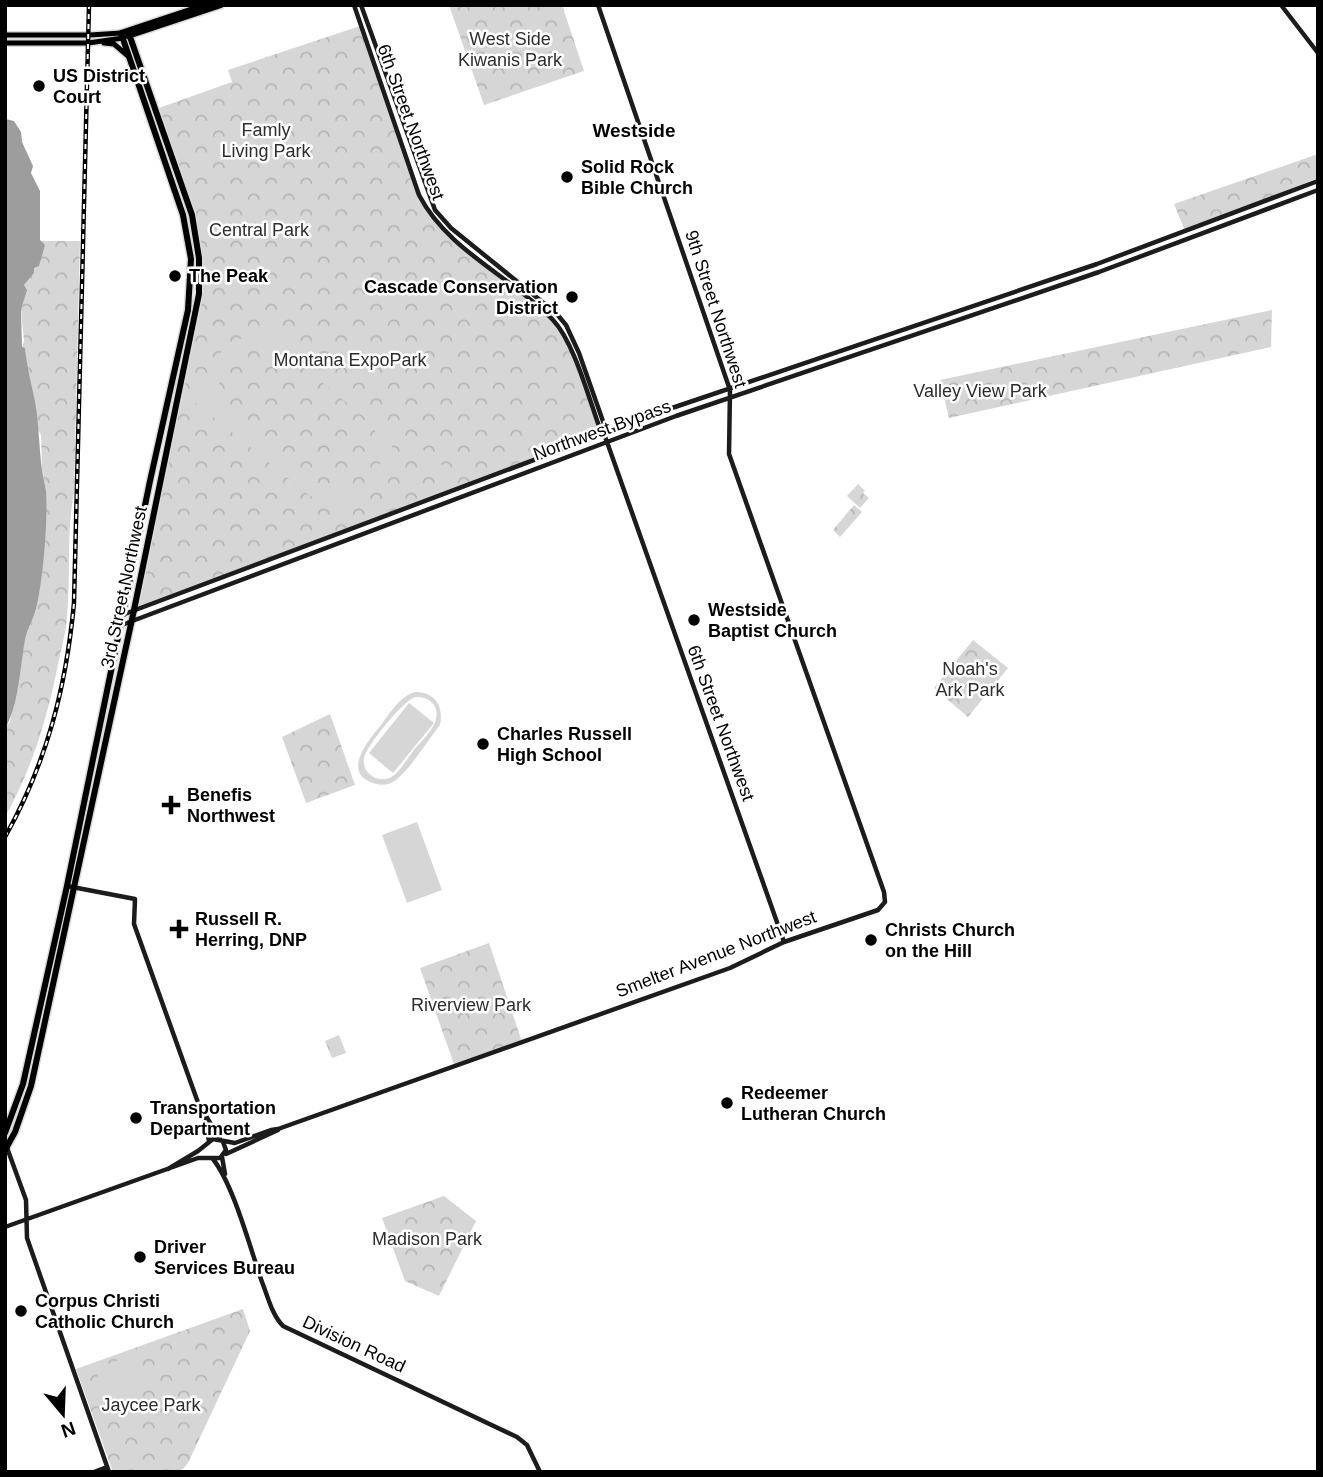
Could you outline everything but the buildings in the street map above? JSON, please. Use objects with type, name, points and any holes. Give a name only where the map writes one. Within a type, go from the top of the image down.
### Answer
[{"type":"highway","points":[[125,34],[205,5]]},
{"type":"highway","points":[[125,34],[221,5]]},
{"type":"highway","name":"3rd Street Northwest","points":[[6,1147],[15,1132],[31,1084],[91,788],[119,626],[188,310],[191,277],[183,215],[130,57],[125,34]]},
{"type":"highway","name":"3rd Street Northwest","points":[[91,788],[134,610],[197,312],[200,270],[192,215],[125,34]]},
{"type":"highway","name":"3rd Street Northwest","points":[[5,1133],[23,1084],[71,887]]},
{"type":"main road","points":[[6,35],[125,34]]},
{"type":"main road","points":[[97,43],[125,34]]},
{"type":"main road","points":[[6,43],[114,44],[130,57]]},
{"type":"street","name":"6th Street Northwest","points":[[354,5],[419,195],[427,210],[463,247],[553,320],[568,344],[607,442],[784,942]]},
{"type":"street","name":"6th Street Northwest","points":[[360,5],[435,211],[451,228],[556,313],[566,325],[606,427],[604,434]]},
{"type":"street","name":"9th Street Northwest","points":[[598,5],[730,390],[729,454],[859,817],[885,902]]},
{"type":"street","points":[[1281,5],[1318,53]]},
{"type":"street","name":"Northwest Bypass","points":[[122,615],[604,434],[1097,264],[1318,181]]},
{"type":"street","name":"Northwest Bypass","points":[[119,626],[607,442],[1099,272],[1318,190]]},
{"type":"street","points":[[71,887],[135,899],[134,924],[200,1106],[208,1131],[206,1153],[211,1158]]},
{"type":"street","name":"Smelter Avenue Northwest","points":[[223,1156],[278,1129],[730,968],[784,942],[878,910],[885,902]]},
{"type":"street","points":[[5,1227],[198,1158],[223,1156],[226,1148],[200,1106]]},
{"type":"street","name":"Smelter Avenue Northwest","points":[[222,1141],[235,1143],[278,1129]]},
{"type":"street","points":[[167,1169],[207,1143],[216,1139],[222,1141]]},
{"type":"street","points":[[6,1147],[26,1200],[27,1238],[108,1469],[94,1472]]},
{"type":"street","name":"Division Road","points":[[223,1156],[225,1179]]},
{"type":"street","name":"Division Road","points":[[211,1158],[225,1179],[278,1321],[517,1437],[527,1445],[540,1472]]},
{"type":"green space","name":"West Side Kiwanis Park","points":[[449,5],[562,5],[584,71],[484,105]]},
{"type":"green space","name":"Montana ExpoPark","points":[[360,26],[418,197],[435,221],[553,321],[565,337],[604,434],[134,610],[196,312],[200,270],[192,215],[156,109],[232,82],[228,70]]},
{"type":"green space","points":[[1318,154],[1318,178],[1185,231],[1174,204]]},
{"type":"green space","points":[[40,241],[80,241],[74,493],[70,524],[68,602],[65,635],[44,724],[31,762],[5,817],[5,729],[10,721],[26,633],[36,610],[44,543],[46,491],[41,435],[37,428],[25,349],[22,347],[24,341],[21,309],[26,290],[24,285],[33,273]]},
{"type":"green space","name":"Valley View Park","points":[[1272,310],[1271,347],[949,418],[940,380]]},
{"type":"green space","points":[[252,334],[270,334],[287,340],[446,468],[438,477],[391,439],[389,471],[374,492],[351,502],[310,496],[192,400],[196,388],[210,400],[213,366],[223,351]],"holes":[[[258,345],[273,347],[286,353],[369,421],[378,437],[381,452],[379,466],[373,478],[363,487],[333,492],[316,486],[234,420],[226,408],[219,385],[226,365],[244,350]]]},
{"type":"green space","points":[[858,484],[869,498],[860,508],[847,496]]},
{"type":"green space","points":[[854,505],[862,512],[840,537],[833,530]]},
{"type":"green space","name":"Noah's Ark Park","points":[[973,640],[1008,668],[968,717],[934,688]]},
{"type":"green space","points":[[415,692],[433,697],[441,712],[440,725],[396,780],[381,785],[365,779],[359,773],[358,765],[364,748],[404,697]],"holes":[[[415,697],[428,699],[434,705],[436,718],[431,730],[393,776],[383,779],[372,776],[365,769],[366,752],[394,715]]]},
{"type":"green space","points":[[409,703],[434,723],[393,773],[369,753]]},
{"type":"green space","points":[[330,714],[355,785],[306,803],[282,737]]},
{"type":"green space","points":[[417,822],[442,890],[407,903],[382,835]]},
{"type":"green space","name":"Riverview Park","points":[[489,943],[522,1042],[455,1067],[420,968]]},
{"type":"green space","points":[[339,1035],[346,1053],[332,1058],[325,1041]]},
{"type":"green space","name":"Madison Park","points":[[444,1196],[476,1221],[439,1296],[405,1281],[382,1218]]},
{"type":"green space","name":"Jaycee Park","points":[[243,1309],[250,1331],[188,1463],[175,1472],[113,1472],[76,1369]]},
{"type":"green space","points":[[137,1354],[141,1373],[138,1390],[127,1403],[109,1411],[96,1371],[98,1367]]},
{"type":"shaded area","points":[[5,116],[6,119],[14,121],[21,132],[22,142],[33,166],[31,173],[40,191],[40,240],[45,245],[39,266],[34,268],[34,273],[24,285],[27,290],[21,309],[22,347],[25,348],[35,401],[46,504],[39,597],[27,632],[13,708],[5,729]]},
{"type":"railway","points":[[5,837],[32,781],[52,724],[66,665],[74,603],[89,5]]},
{"type":"place","name":"US District Court","points":[[39,86]]},
{"type":"place","name":"Solid Rock Bible Church","points":[[567,177]]},
{"type":"place","name":"The Peak","points":[[175,276]]},
{"type":"place","name":"Cascade Conservation District","points":[[572,297]]},
{"type":"place","name":"Westside Baptist Church","points":[[694,620]]},
{"type":"place","name":"Charles Russell High School","points":[[483,744]]},
{"type":"place","name":"Benefis Northwest","points":[[171,805]]},
{"type":"place","name":"Russell R. Herring, DNP","points":[[179,929]]},
{"type":"place","name":"Christs Church on the Hill","points":[[871,940]]},
{"type":"place","name":"Redeemer Lutheran Church","points":[[727,1103]]},
{"type":"place","name":"Transportation Department","points":[[136,1118]]},
{"type":"place","name":"Driver Services Bureau","points":[[140,1257]]},
{"type":"place","name":"Corpus Christi Catholic Church","points":[[21,1311]]},
{"type":"district","name":"Westside","points":[[634,130]]},
{"type":"park label","name":"Famly Living Park","points":[[266,140]]},
{"type":"park label","name":"Central Park","points":[[259,230]]}]
